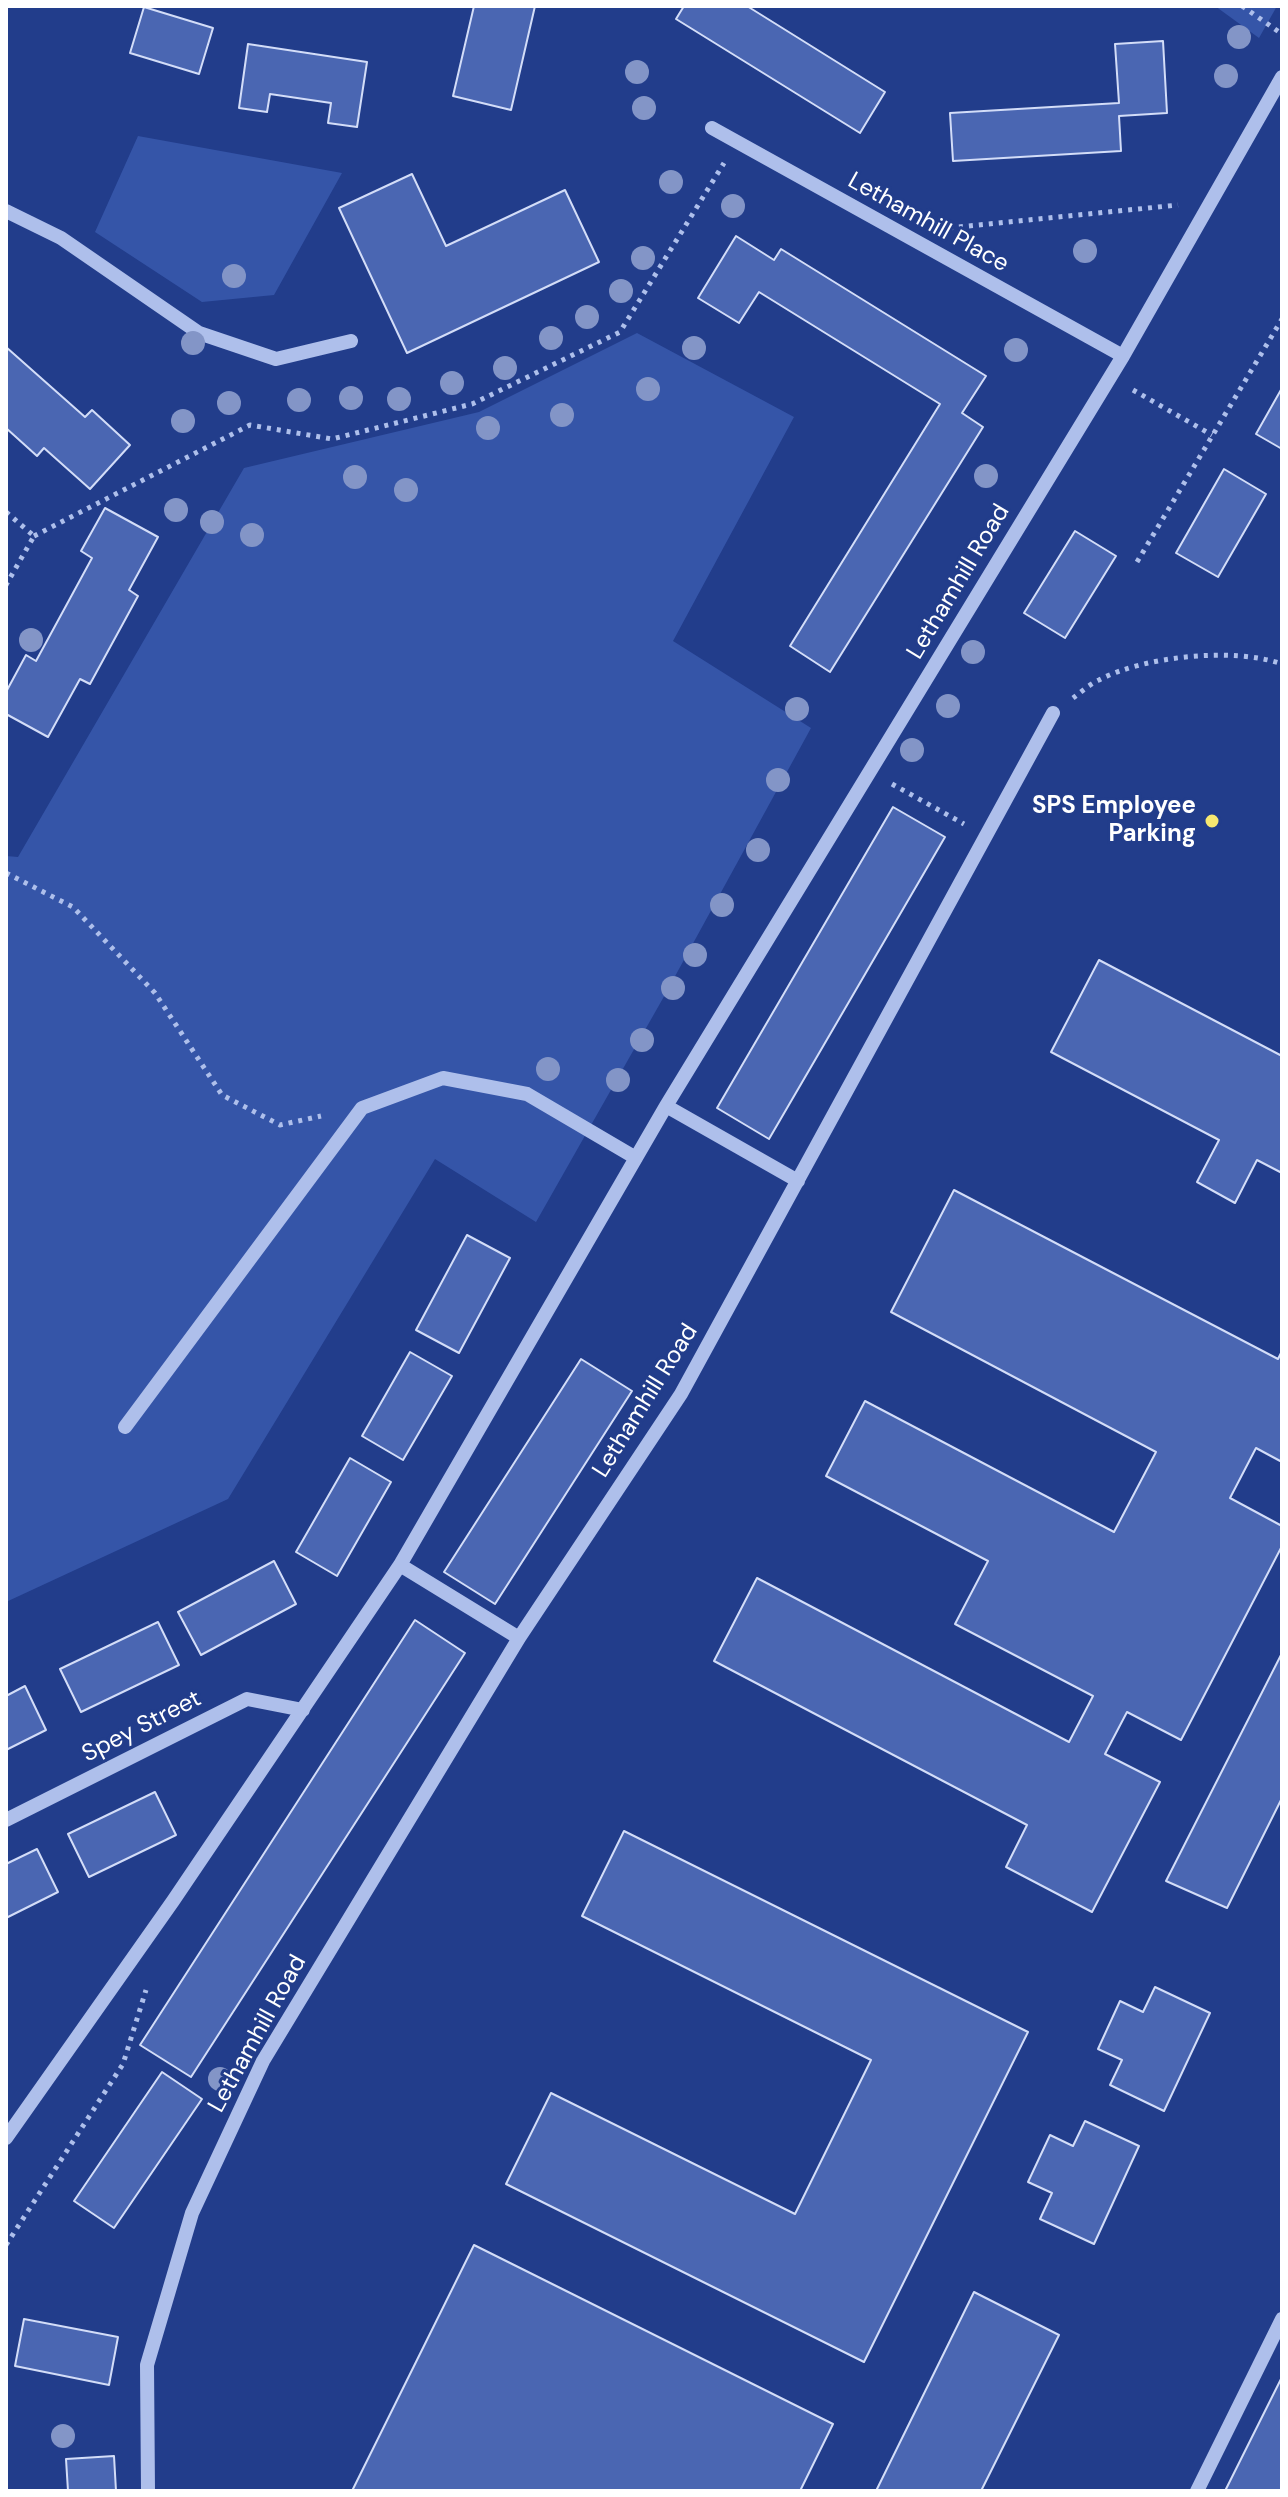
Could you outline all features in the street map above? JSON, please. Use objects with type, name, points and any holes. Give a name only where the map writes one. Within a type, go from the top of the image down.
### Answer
[{"type":"street","name":"Lethamhill Road","points":[[6,2138],[400,1565],[666,1106],[1123,356],[1282,77]]},
{"type":"street","name":"Lethamhill Place","points":[[712,128],[1123,356]]},
{"type":"street","points":[[6,211],[61,238],[199,333],[276,359],[351,341]]},
{"type":"street","name":"Lethamhill Road","points":[[148,2491],[147,2365],[192,2213],[263,2061],[519,1638],[681,1394],[1053,713]]},
{"type":"street","points":[[125,1427],[362,1108],[443,1078],[499,1088],[527,1094],[636,1158]]},
{"type":"street","points":[[666,1106],[798,1181]]},
{"type":"street","points":[[400,1565],[519,1638]]},
{"type":"street","name":"Spey Street","points":[[6,1820],[247,1699],[303,1710]]},
{"type":"street","points":[[1197,2491],[1282,2319]]},
{"type":"path","points":[[1242,6],[1282,34]]},
{"type":"path","points":[[6,585],[34,536],[250,425],[332,439],[458,408],[620,332],[737,142]]},
{"type":"path","points":[[901,233],[1211,202]]},
{"type":"path","points":[[1137,562],[1282,319]]},
{"type":"path","points":[[1110,376],[1212,435]]},
{"type":"path","points":[[6,512],[34,536]]},
{"type":"path","points":[[1053,713],[1098,680],[1154,661],[1265,658],[1282,664]]},
{"type":"path","points":[[887,782],[986,835]]},
{"type":"path","points":[[6,873],[73,907],[155,993],[222,1095],[280,1125],[362,1108]]},
{"type":"path","points":[[6,2245],[123,2064],[151,1975]]},
{"type":"shaded area","points":[[1215,6],[1277,6],[1259,38]]},
{"type":"shaded area","points":[[138,136],[342,173],[274,295],[202,302],[95,232]]},
{"type":"shaded area","points":[[637,333],[794,417],[673,641],[811,728],[536,1222],[435,1159],[228,1499],[6,1602],[6,856],[18,857],[244,468],[479,412]]},
{"type":"building","points":[[474,6],[535,6],[511,110],[453,96]]},
{"type":"building","points":[[684,6],[747,6],[885,92],[860,133],[676,19]]},
{"type":"building","points":[[144,7],[213,28],[199,74],[130,53]]},
{"type":"building","points":[[1163,41],[1167,113],[1119,116],[1121,151],[953,161],[950,113],[1119,103],[1115,44]]},
{"type":"building","points":[[248,44],[367,62],[357,127],[328,123],[331,103],[270,94],[267,112],[239,108]]},
{"type":"building","points":[[412,174],[446,246],[565,190],[599,262],[407,353],[339,208]]},
{"type":"building","points":[[736,236],[774,260],[781,249],[986,376],[962,413],[983,427],[830,672],[790,646],[940,404],[759,292],[739,323],[698,298]]},
{"type":"building","points":[[6,347],[85,417],[92,410],[130,445],[90,489],[44,448],[37,456],[6,428]]},
{"type":"building","points":[[1282,388],[1282,449],[1256,434]]},
{"type":"building","points":[[1224,469],[1266,494],[1218,577],[1176,553]]},
{"type":"building","points":[[105,508],[158,537],[129,590],[138,596],[90,684],[80,679],[48,737],[6,714],[6,692],[26,655],[36,661],[92,558],[81,551]]},
{"type":"building","points":[[1075,531],[1116,556],[1065,638],[1024,613]]},
{"type":"building","points":[[893,807],[945,837],[769,1139],[717,1108]]},
{"type":"building","points":[[1099,960],[1282,1056],[1282,1173],[1257,1160],[1235,1203],[1197,1182],[1219,1140],[1051,1052]]},
{"type":"building","points":[[954,1190],[1278,1359],[1282,1351],[1282,1462],[1256,1448],[1230,1498],[1282,1526],[1282,1546],[1181,1740],[1127,1712],[1105,1754],[1160,1782],[1092,1912],[1006,1867],[1027,1825],[714,1661],[757,1578],[1069,1742],[1093,1696],[955,1624],[988,1561],[826,1476],[865,1401],[1114,1532],[1156,1452],[891,1312]]},
{"type":"building","points":[[467,1235],[510,1258],[459,1353],[416,1330]]},
{"type":"building","points":[[410,1352],[452,1376],[403,1460],[362,1436]]},
{"type":"building","points":[[581,1359],[632,1391],[495,1604],[444,1572]]},
{"type":"building","points":[[350,1458],[391,1482],[337,1576],[296,1552]]},
{"type":"building","points":[[274,1561],[296,1604],[201,1655],[178,1612]]},
{"type":"building","points":[[415,1620],[465,1653],[191,2077],[140,2045]]},
{"type":"building","points":[[158,1622],[179,1665],[81,1712],[60,1669]]},
{"type":"building","points":[[1282,1653],[1282,1798],[1227,1908],[1166,1881]]},
{"type":"building","points":[[25,1686],[46,1730],[6,1750],[6,1696]]},
{"type":"building","points":[[155,1792],[176,1835],[89,1877],[68,1834]]},
{"type":"building","points":[[624,1831],[1028,2032],[864,2362],[506,2184],[551,2093],[795,2214],[871,2060],[582,1916]]},
{"type":"building","points":[[37,1849],[58,1892],[6,1918],[6,1864]]},
{"type":"building","points":[[1155,1987],[1210,2013],[1164,2111],[1110,2085],[1122,2060],[1098,2049],[1120,2001],[1143,2012]]},
{"type":"building","points":[[162,2072],[202,2099],[114,2228],[74,2201]]},
{"type":"building","points":[[1085,2121],[1139,2146],[1094,2244],[1040,2219],[1052,2193],[1028,2182],[1050,2135],[1073,2146]]},
{"type":"building","points":[[474,2245],[833,2424],[800,2491],[352,2491]]},
{"type":"building","points":[[974,2292],[1059,2335],[981,2491],[876,2491]]},
{"type":"building","points":[[24,2319],[118,2337],[109,2385],[15,2366]]},
{"type":"building","points":[[1282,2377],[1282,2491],[1225,2491]]},
{"type":"building","points":[[114,2456],[116,2491],[68,2491],[66,2459]]},
{"type":"place","name":"SPS Employee Parking","points":[[1212,821]]}]
